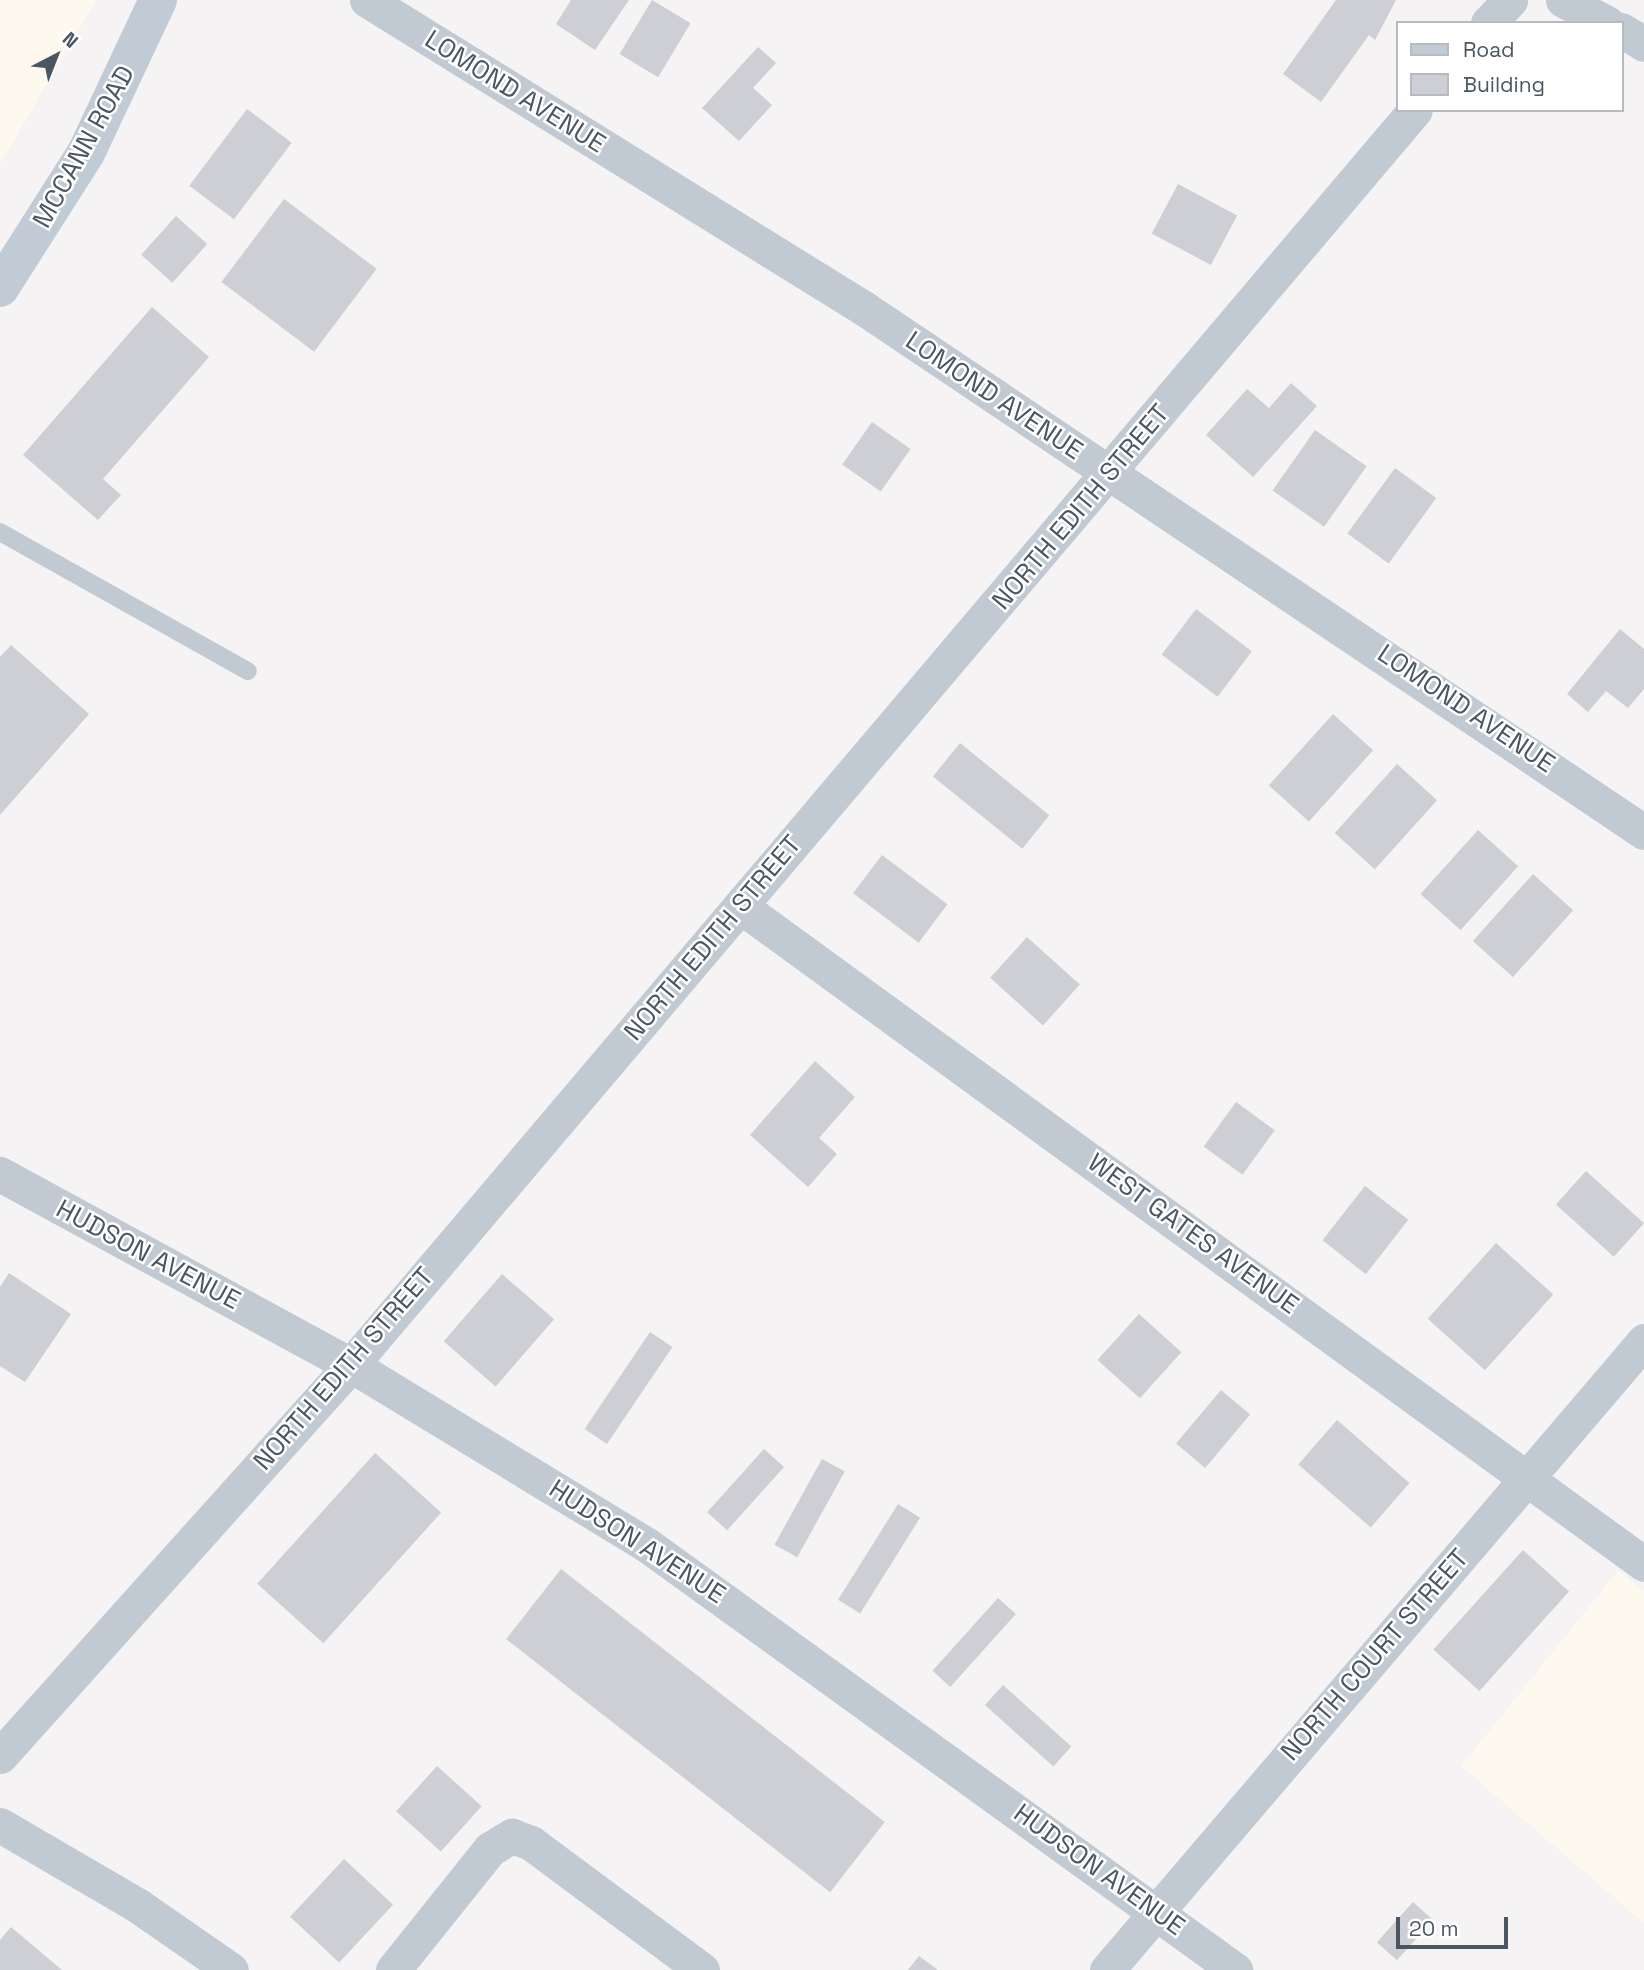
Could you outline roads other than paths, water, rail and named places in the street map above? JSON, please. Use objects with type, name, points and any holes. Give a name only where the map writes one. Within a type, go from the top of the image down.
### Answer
[{"type":"street","name":"MCCANN ROAD","points":[[0,288],[86,153],[158,0]]},
{"type":"street","name":"LOMOND AVENUE","points":[[367,0],[814,276],[1644,832]]},
{"type":"street","points":[[1490,21],[1510,0]]},
{"type":"street","points":[[1563,0],[1603,21]]},
{"type":"street","points":[[1623,31],[1644,44]]},
{"type":"street","name":"NORTH EDITH STREET","points":[[0,1756],[351,1365],[1110,474],[1413,112]]},
{"type":"street","name":"WEST GATES AVENUE","points":[[740,906],[1644,1564]]},
{"type":"street","name":"HUDSON AVENUE","points":[[0,1174],[351,1365],[647,1545],[1155,1909],[1235,1970]]},
{"type":"street","name":"NORTH COURT STREET","points":[[1107,1970],[1155,1909],[1528,1479],[1644,1341]]},
{"type":"street","points":[[0,1825],[146,1910],[231,1970]]},
{"type":"street","points":[[393,1970],[490,1849],[513,1836],[531,1843],[702,1970]]},
{"type":"lane","points":[[0,532],[248,671]]}]
